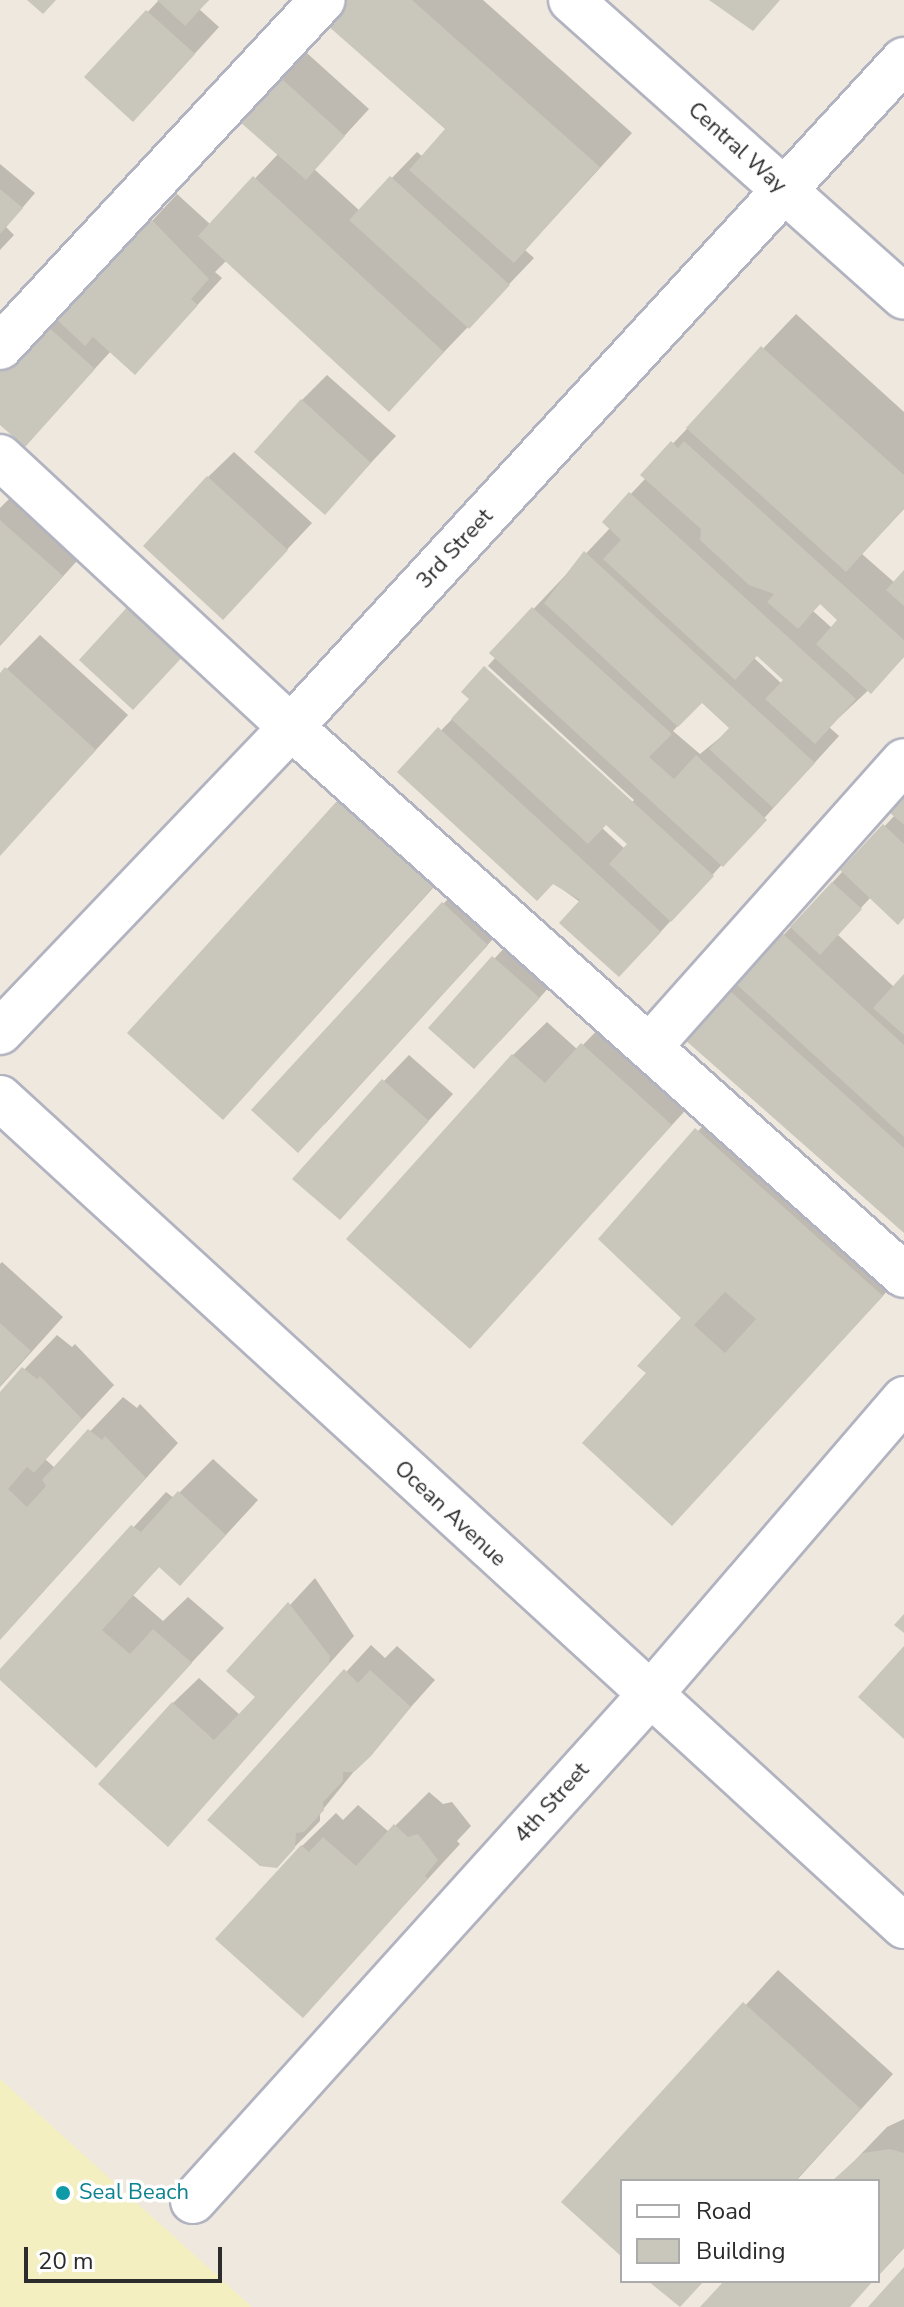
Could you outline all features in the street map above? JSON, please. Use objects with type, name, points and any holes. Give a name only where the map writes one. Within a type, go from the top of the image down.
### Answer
[{"type":"street","points":[[0,347],[323,0]]},
{"type":"street","name":"Central Way","points":[[571,0],[904,297]]},
{"type":"street","name":"3rd Street","points":[[0,1032],[291,727],[904,60]]},
{"type":"street","points":[[0,457],[291,727],[651,1045],[904,1275]]},
{"type":"street","points":[[651,1045],[904,761]]},
{"type":"street","name":"Ocean Avenue","points":[[0,1098],[648,1697],[904,1926]]},
{"type":"street","name":"4th Street","points":[[193,2201],[648,1697],[904,1399]]},
{"type":"sand","name":"Seal Beach","points":[[0,2079],[252,2307],[0,2307]]},
{"type":"building","points":[[27,0],[56,0],[43,14]]},
{"type":"building","points":[[157,0],[209,0],[185,26]]},
{"type":"building","points":[[334,0],[412,0],[600,167],[514,263],[409,170],[445,129],[318,17]]},
{"type":"building","points":[[709,0],[780,0],[753,31]]},
{"type":"building","points":[[146,10],[195,54],[133,122],[84,77]]},
{"type":"building","points":[[272,70],[345,136],[306,180],[231,114]]},
{"type":"building","points":[[253,176],[444,352],[389,412],[198,236]]},
{"type":"building","points":[[390,176],[510,285],[469,329],[349,220]]},
{"type":"building","points":[[0,189],[23,208],[0,234]]},
{"type":"building","points":[[150,218],[209,279],[191,299],[198,305],[135,375],[93,337],[85,346],[57,320]]},
{"type":"building","points":[[35,315],[95,369],[25,447],[0,425],[0,354]]},
{"type":"building","points":[[761,346],[904,475],[904,508],[846,572],[686,428]]},
{"type":"building","points":[[301,399],[371,463],[325,515],[254,452]]},
{"type":"building","points":[[671,441],[678,448],[684,441],[904,640],[904,657],[871,694],[816,644],[837,620],[820,604],[798,629],[767,602],[774,594],[749,585],[700,540],[701,529],[640,475]]},
{"type":"building","points":[[207,476],[288,550],[223,620],[143,546]]},
{"type":"building","points":[[629,492],[856,699],[815,744],[765,699],[783,680],[757,656],[735,680],[603,559],[621,540],[602,522]]},
{"type":"building","points":[[0,520],[63,576],[0,645]]},
{"type":"building","points":[[584,551],[815,763],[773,808],[709,749],[729,728],[702,703],[678,727],[544,603]]},
{"type":"building","points":[[904,570],[904,606],[886,590]]},
{"type":"building","points":[[131,603],[186,653],[133,710],[79,660]]},
{"type":"building","points":[[532,607],[672,734],[649,757],[674,779],[696,755],[767,820],[723,867],[489,653]]},
{"type":"building","points":[[484,666],[714,876],[671,922],[609,864],[627,844],[606,825],[588,844],[451,719],[469,699],[461,692]]},
{"type":"building","points":[[5,667],[96,750],[0,856],[0,673]]},
{"type":"building","points":[[438,727],[661,932],[619,977],[559,923],[580,900],[553,884],[537,901],[397,772]]},
{"type":"building","points":[[904,765],[904,825],[874,799]]},
{"type":"building","points":[[337,801],[433,887],[223,1120],[127,1033]]},
{"type":"building","points":[[883,824],[904,844],[904,918],[898,925],[840,870]]},
{"type":"building","points":[[832,882],[862,909],[820,955],[790,927]]},
{"type":"building","points":[[442,902],[488,945],[298,1153],[251,1110]]},
{"type":"building","points":[[781,932],[904,1045],[904,1137],[735,983]]},
{"type":"building","points":[[492,956],[540,998],[474,1069],[428,1028]]},
{"type":"building","points":[[904,974],[904,1035],[873,1008]]},
{"type":"building","points":[[729,990],[904,1148],[904,1233],[684,1039]]},
{"type":"building","points":[[581,1043],[672,1125],[470,1349],[346,1239],[512,1054],[545,1083]]},
{"type":"building","points":[[382,1079],[429,1121],[340,1220],[292,1179]]},
{"type":"building","points":[[695,1128],[883,1296],[672,1526],[582,1443],[646,1373],[637,1366],[681,1318],[598,1239]],"holes":[[[725,1292],[756,1319],[725,1353],[694,1325]]]},
{"type":"building","points":[[0,1323],[31,1351],[0,1386]]},
{"type":"building","points":[[22,1367],[37,1379],[40,1376],[82,1419],[34,1473],[27,1467],[8,1489],[27,1507],[46,1486],[42,1480],[88,1429],[102,1440],[105,1436],[146,1478],[0,1640],[0,1392]]},
{"type":"building","points":[[178,1491],[226,1535],[180,1586],[159,1567],[102,1630],[130,1654],[153,1629],[192,1663],[96,1768],[0,1680],[0,1669],[131,1525],[141,1532]]},
{"type":"building","points":[[288,1602],[330,1656],[329,1664],[168,1847],[98,1784],[172,1702],[214,1740],[255,1697],[226,1671]]},
{"type":"building","points":[[904,1614],[904,1633],[894,1625]]},
{"type":"building","points":[[904,1646],[904,1739],[858,1697]]},
{"type":"building","points":[[344,1669],[358,1683],[370,1670],[411,1707],[371,1756],[354,1772],[343,1772],[343,1781],[323,1802],[324,1810],[304,1832],[296,1833],[295,1848],[277,1868],[260,1866],[207,1820]]},
{"type":"building","points":[[394,1824],[408,1837],[418,1834],[438,1860],[425,1876],[428,1879],[303,2018],[215,1939],[301,1845],[309,1852],[323,1837],[356,1866]]},
{"type":"building","points":[[743,2002],[861,2109],[797,2179],[620,2179],[620,2255],[561,2202]]},
{"type":"building","points":[[890,2149],[904,2153],[904,2247],[880,2274],[880,2179],[834,2179],[863,2153]]},
{"type":"building","points":[[904,2267],[904,2307],[868,2307]]},
{"type":"building","points":[[650,2283],[702,2283],[680,2307]]},
{"type":"building","points":[[722,2283],[871,2283],[850,2307],[700,2307]]},
{"type":"place","name":"Seal Beach","points":[[63,2193]]}]
